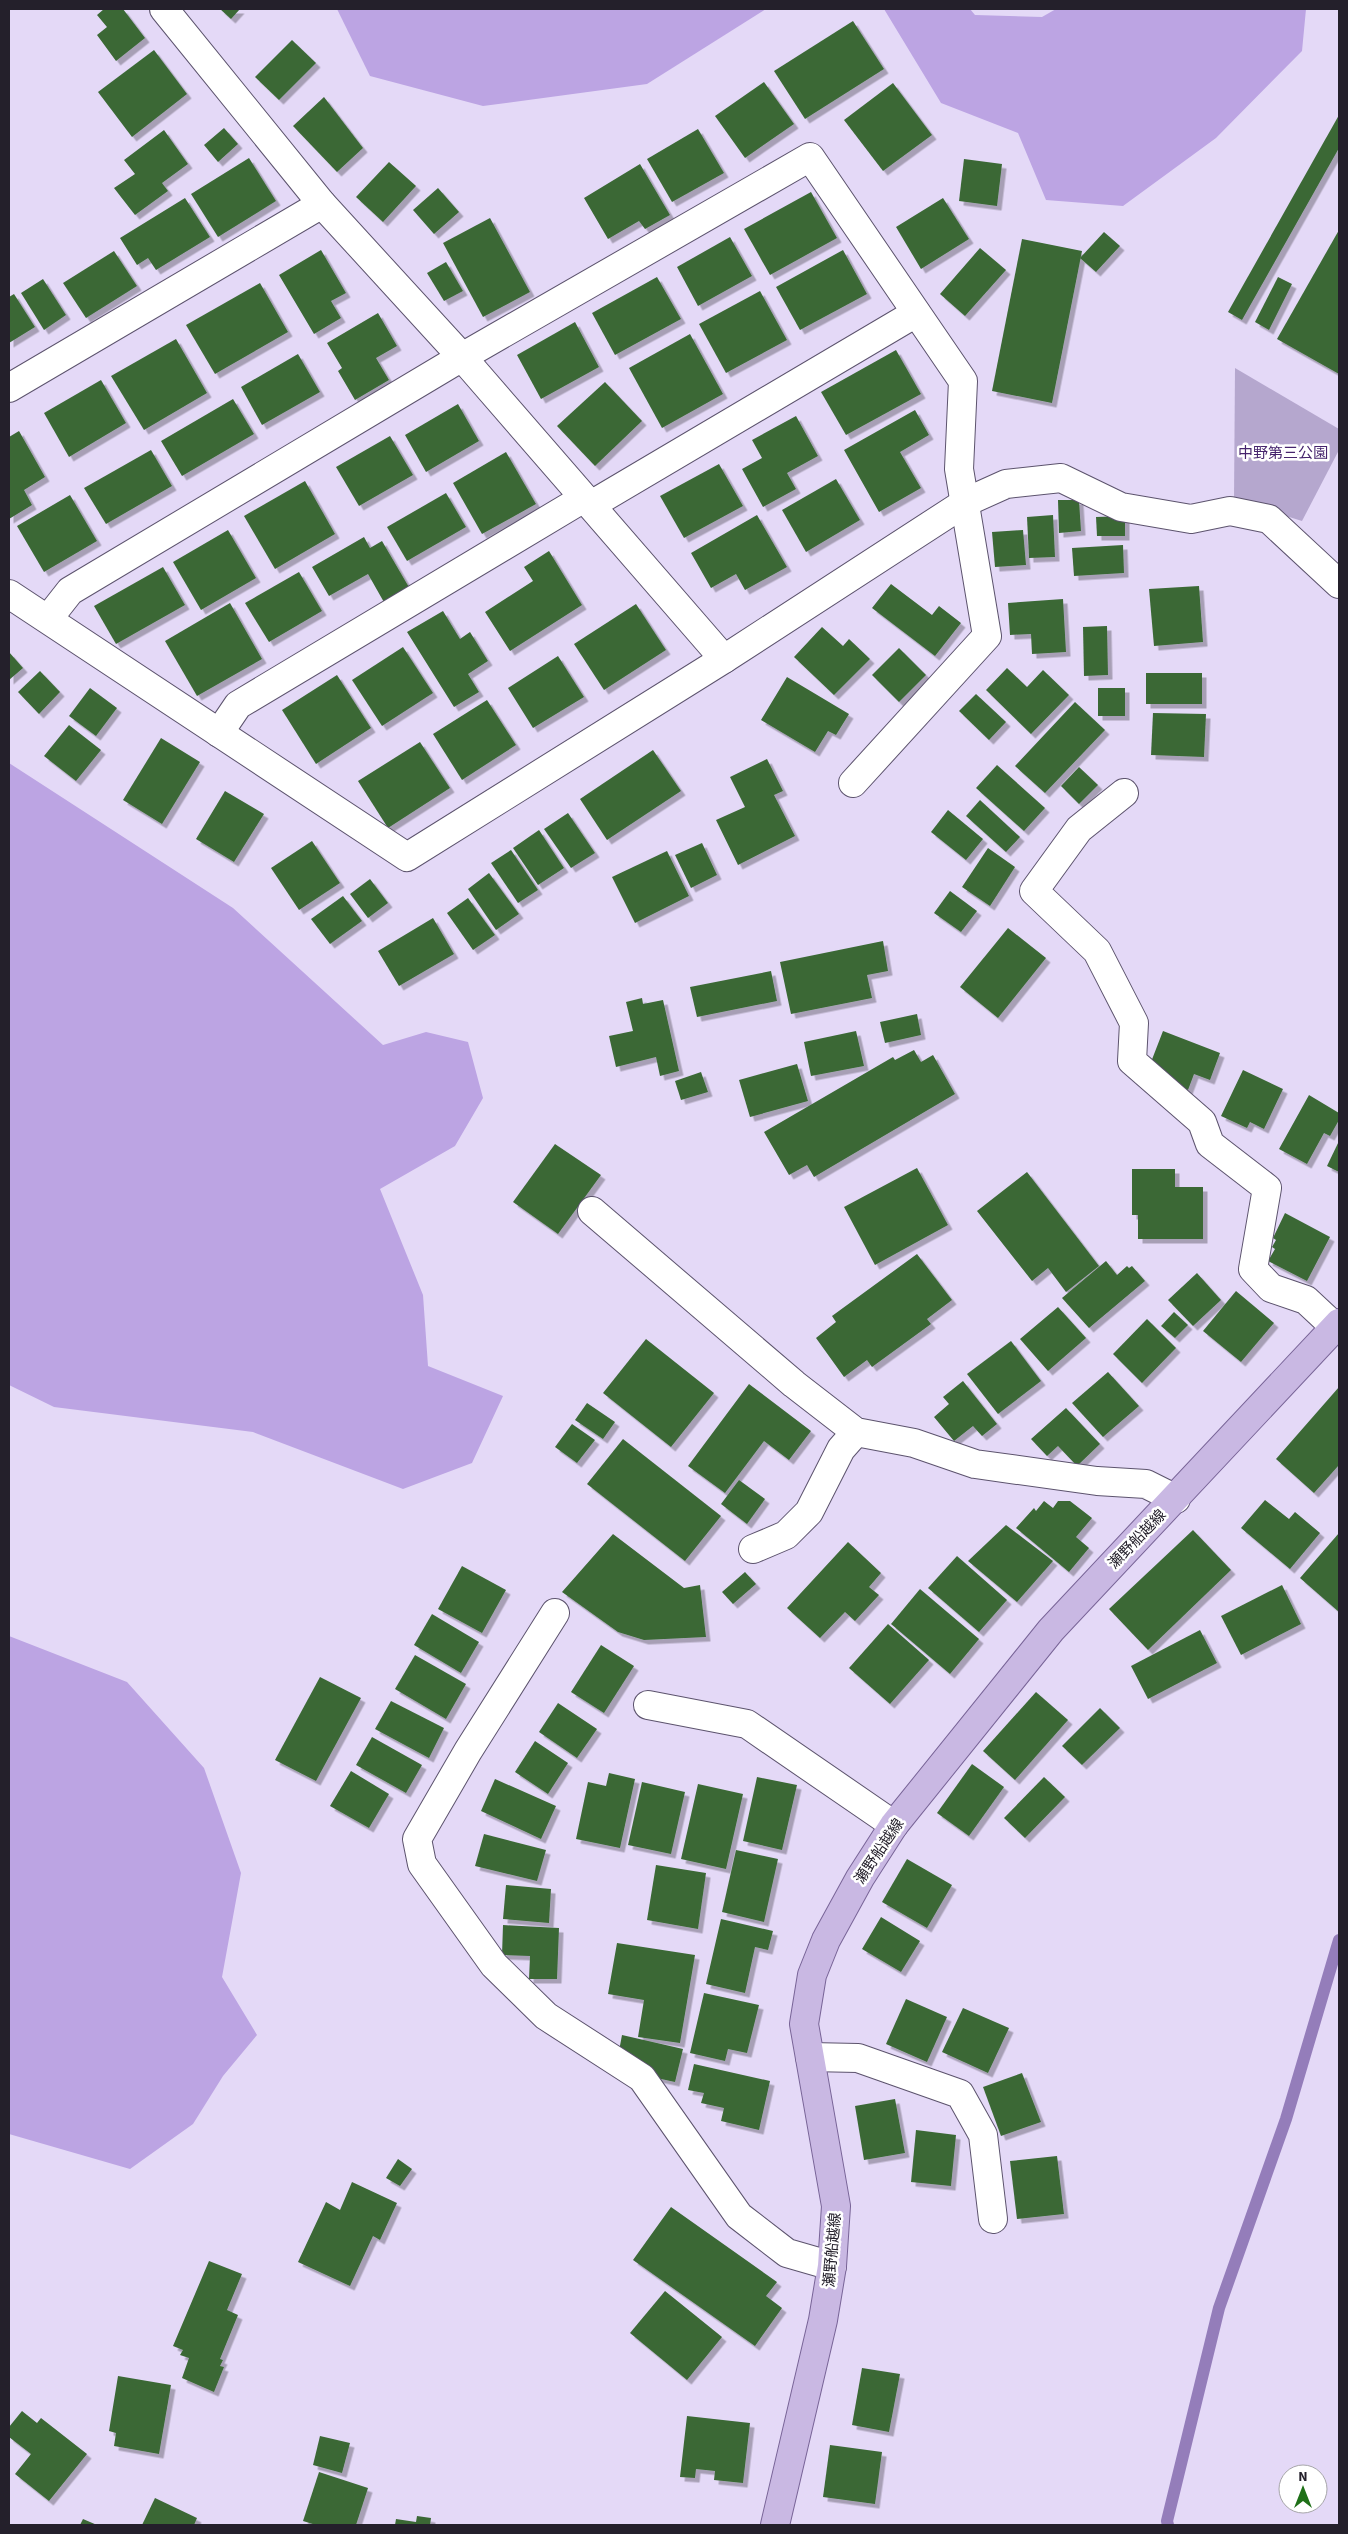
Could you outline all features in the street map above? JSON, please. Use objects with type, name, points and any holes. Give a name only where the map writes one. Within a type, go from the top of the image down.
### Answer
[{"type":"main road","name":"瀬野船越線","points":[[775,2525],[823,2320],[832,2266],[836,2206],[804,2024],[812,1975],[826,1940],[860,1878],[894,1826],[1051,1630],[1176,1499],[1238,1429],[1337,1325]]},
{"type":"street","points":[[164,9],[322,204],[462,357],[724,659]]},
{"type":"street","points":[[48,619],[70,591],[462,357],[810,157],[963,381],[959,469],[987,636],[853,784]]},
{"type":"street","points":[[9,388],[322,204]]},
{"type":"street","points":[[219,733],[238,705],[916,313]]},
{"type":"street","points":[[9,594],[407,857],[724,659],[966,502],[1006,484],[1061,478],[1121,507],[1191,519],[1230,511],[1269,519],[1339,584]]},
{"type":"street","points":[[1124,793],[1079,829],[1034,891],[1097,952],[1134,1024],[1132,1061],[1202,1122],[1210,1144],[1267,1188],[1253,1269],[1271,1288],[1306,1300],[1337,1325]]},
{"type":"street","points":[[592,1211],[794,1384],[856,1432],[914,1443],[975,1464],[1097,1481],[1146,1484],[1176,1499]]},
{"type":"street","points":[[753,1549],[786,1535],[809,1512],[841,1449],[856,1432]]},
{"type":"street","points":[[555,1613],[468,1751],[417,1839],[422,1864],[494,1965],[546,2016],[642,2078],[739,2216],[787,2253],[832,2266]]},
{"type":"street","points":[[648,1705],[747,1724],[894,1826]]},
{"type":"street","points":[[810,2057],[858,2058],[960,2094],[983,2135],[993,2219]]},
{"type":"green space","name":"中野第三公園","points":[[1235,368],[1339,429],[1339,450],[1302,521],[1234,500]]},
{"type":"shaded area","points":[[337,9],[766,9],[647,84],[483,106],[370,76]]},
{"type":"shaded area","points":[[884,9],[970,9],[975,15],[1042,17],[1056,9],[1306,9],[1302,51],[1216,138],[1123,206],[1046,200],[1018,133],[941,103]]},
{"type":"shaded area","points":[[9,763],[233,908],[383,1045],[426,1032],[468,1042],[483,1098],[455,1146],[380,1189],[423,1295],[428,1366],[503,1396],[472,1463],[403,1489],[253,1432],[54,1407],[9,1385]]},
{"type":"shaded area","points":[[9,1636],[127,1682],[204,1768],[241,1873],[222,1977],[257,2035],[223,2076],[193,2124],[130,2169],[9,2134]]},
{"type":"building","points":[[104,9],[123,9],[145,38],[116,61],[97,35],[107,27],[97,15]]},
{"type":"building","points":[[220,9],[240,9],[231,19]]},
{"type":"building","points":[[853,21],[884,69],[805,119],[774,71]]},
{"type":"building","points":[[292,40],[316,63],[279,100],[255,77]]},
{"type":"building","points":[[154,50],[187,94],[132,137],[98,92]]},
{"type":"building","points":[[764,82],[794,124],[745,158],[715,116]]},
{"type":"building","points":[[893,83],[932,135],[883,171],[844,120]]},
{"type":"building","points":[[324,97],[363,148],[337,172],[293,126]]},
{"type":"building","points":[[1339,115],[1339,148],[1242,320],[1228,312]]},
{"type":"building","points":[[224,128],[238,144],[218,162],[204,145]]},
{"type":"building","points":[[698,129],[724,173],[672,202],[647,159]]},
{"type":"building","points":[[164,130],[188,164],[162,183],[168,191],[135,215],[114,188],[135,174],[124,160]]},
{"type":"building","points":[[249,158],[276,201],[218,237],[191,194]]},
{"type":"building","points":[[964,159],[1002,164],[997,206],[959,201]]},
{"type":"building","points":[[389,162],[416,186],[383,222],[356,197]]},
{"type":"building","points":[[640,164],[670,215],[645,229],[639,221],[608,239],[584,198]]},
{"type":"building","points":[[438,188],[459,212],[434,234],[413,210]]},
{"type":"building","points":[[811,192],[837,238],[770,275],[744,229]]},
{"type":"building","points":[[185,198],[210,237],[156,270],[148,258],[137,265],[120,238]]},
{"type":"building","points":[[943,198],[969,239],[921,269],[896,227]]},
{"type":"building","points":[[490,218],[530,292],[483,317],[443,243]]},
{"type":"building","points":[[1339,230],[1339,374],[1277,339]]},
{"type":"building","points":[[1104,232],[1120,246],[1096,272],[1080,258]]},
{"type":"building","points":[[730,237],[752,276],[698,306],[677,267]]},
{"type":"building","points":[[1022,239],[1082,251],[1052,403],[992,391]]},
{"type":"building","points":[[980,248],[1006,270],[965,316],[940,294]]},
{"type":"building","points":[[321,250],[346,293],[331,301],[341,318],[314,334],[279,275]]},
{"type":"building","points":[[843,250],[867,294],[800,330],[776,287]]},
{"type":"building","points":[[114,251],[137,286],[86,318],[63,283]]},
{"type":"building","points":[[446,262],[463,291],[444,301],[427,273]]},
{"type":"building","points":[[657,277],[681,319],[615,355],[592,313]]},
{"type":"building","points":[[1278,277],[1292,284],[1269,330],[1255,322]]},
{"type":"building","points":[[43,279],[66,315],[44,330],[21,293]]},
{"type":"building","points":[[260,283],[288,332],[215,374],[186,325]]},
{"type":"building","points":[[760,291],[787,340],[726,373],[699,324]]},
{"type":"building","points":[[14,294],[35,327],[9,343],[9,297]]},
{"type":"building","points":[[378,313],[397,346],[376,358],[389,380],[355,400],[338,371],[342,368],[327,343]]},
{"type":"building","points":[[575,322],[599,367],[541,399],[517,355]]},
{"type":"building","points":[[690,334],[723,394],[662,428],[629,368]]},
{"type":"building","points":[[176,339],[207,393],[144,430],[111,376]]},
{"type":"building","points":[[896,350],[921,394],[846,435],[821,392]]},
{"type":"building","points":[[298,354],[320,392],[262,425],[241,387]]},
{"type":"building","points":[[101,380],[126,423],[69,457],[44,413]]},
{"type":"building","points":[[605,382],[642,421],[595,466],[557,426]]},
{"type":"building","points":[[233,399],[254,434],[182,476],[161,441]]},
{"type":"building","points":[[458,404],[479,441],[426,472],[405,435]]},
{"type":"building","points":[[915,410],[929,435],[900,452],[921,488],[879,512],[844,450]]},
{"type":"building","points":[[796,416],[818,456],[787,473],[796,489],[763,507],[742,469],[762,458],[752,440]]},
{"type":"building","points":[[19,431],[45,477],[24,490],[32,505],[9,519],[9,437]]},
{"type":"building","points":[[390,436],[413,475],[359,506],[336,467]]},
{"type":"building","points":[[151,450],[172,486],[106,524],[84,488]]},
{"type":"building","points":[[506,452],[536,504],[482,534],[453,483]]},
{"type":"building","points":[[719,464],[743,506],[684,538],[660,496]]},
{"type":"building","points":[[836,479],[860,520],[806,552],[782,510]]},
{"type":"building","points":[[305,481],[335,534],[275,569],[244,516]]},
{"type":"building","points":[[446,493],[466,527],[407,561],[387,527]]},
{"type":"building","points":[[70,495],[97,541],[44,572],[17,526]]},
{"type":"building","points":[[1058,500],[1079,500],[1081,531],[1059,533]]},
{"type":"building","points":[[757,515],[787,567],[745,590],[736,574],[711,588],[691,553]]},
{"type":"building","points":[[1053,515],[1055,557],[1029,558],[1027,517]]},
{"type":"building","points":[[1125,516],[1125,536],[1097,536],[1096,517]]},
{"type":"building","points":[[228,530],[256,578],[201,610],[173,562]]},
{"type":"building","points":[[1023,530],[1026,565],[995,567],[992,532]]},
{"type":"building","points":[[364,537],[370,548],[382,541],[410,589],[385,604],[368,574],[329,596],[312,567]]},
{"type":"building","points":[[1123,545],[1124,573],[1074,576],[1072,548]]},
{"type":"building","points":[[549,551],[582,605],[510,651],[485,612],[533,581],[524,567]]},
{"type":"building","points":[[163,567],[185,605],[116,644],[94,606]]},
{"type":"building","points":[[299,572],[322,611],[269,642],[245,603]]},
{"type":"building","points":[[891,584],[932,615],[939,606],[961,623],[935,656],[872,608]]},
{"type":"building","points":[[1199,586],[1203,642],[1154,646],[1149,589]]},
{"type":"building","points":[[1063,599],[1066,652],[1032,654],[1031,634],[1010,635],[1008,603]]},
{"type":"building","points":[[230,603],[262,659],[197,696],[165,641]]},
{"type":"building","points":[[636,604],[666,650],[604,690],[574,644]]},
{"type":"building","points":[[443,611],[460,639],[470,632],[488,661],[468,674],[479,692],[454,707],[407,632]]},
{"type":"building","points":[[1107,626],[1108,675],[1084,676],[1083,627]]},
{"type":"building","points":[[822,627],[843,646],[849,639],[870,659],[834,695],[794,657]]},
{"type":"building","points":[[403,647],[433,693],[382,726],[352,680]]},
{"type":"building","points":[[899,648],[926,675],[899,702],[872,675]]},
{"type":"building","points":[[9,652],[23,668],[9,680]]},
{"type":"building","points":[[558,656],[584,697],[533,728],[508,688]]},
{"type":"building","points":[[1007,668],[1027,687],[1043,670],[1069,695],[1031,734],[986,690]]},
{"type":"building","points":[[40,671],[60,692],[39,714],[18,692]]},
{"type":"building","points":[[1146,673],[1202,673],[1202,704],[1146,704]]},
{"type":"building","points":[[337,675],[371,728],[316,764],[282,710]]},
{"type":"building","points":[[787,677],[849,714],[836,735],[828,731],[815,752],[761,720]]},
{"type":"building","points":[[90,688],[117,708],[96,736],[69,716]]},
{"type":"building","points":[[1098,688],[1125,688],[1125,716],[1098,716]]},
{"type":"building","points":[[976,694],[1006,722],[989,740],[959,711]]},
{"type":"building","points":[[487,700],[516,745],[462,780],[433,734]]},
{"type":"building","points":[[1075,702],[1105,730],[1045,793],[1015,766]]},
{"type":"building","points":[[1153,713],[1206,714],[1204,757],[1151,755]]},
{"type":"building","points":[[69,725],[101,750],[76,781],[44,756]]},
{"type":"building","points":[[161,738],[200,762],[162,824],[123,800]]},
{"type":"building","points":[[420,742],[450,788],[388,828],[358,781]]},
{"type":"building","points":[[653,750],[681,791],[607,840],[580,799]]},
{"type":"building","points":[[767,759],[783,791],[774,795],[795,836],[738,865],[716,820],[745,807],[730,777]]},
{"type":"building","points":[[997,765],[1045,808],[1024,831],[976,788]]},
{"type":"building","points":[[1079,767],[1098,785],[1079,804],[1061,786]]},
{"type":"building","points":[[225,791],[264,814],[234,862],[196,839]]},
{"type":"building","points":[[980,800],[1020,837],[1006,852],[966,816]]},
{"type":"building","points":[[948,810],[983,839],[966,860],[931,832]]},
{"type":"building","points":[[568,813],[595,853],[571,868],[544,829]]},
{"type":"building","points":[[539,830],[564,868],[538,885],[513,848]]},
{"type":"building","points":[[312,841],[340,883],[299,910],[271,868]]},
{"type":"building","points":[[702,843],[717,875],[691,888],[675,855]]},
{"type":"building","points":[[988,848],[1015,867],[990,906],[962,887]]},
{"type":"building","points":[[511,850],[538,890],[518,903],[491,863]]},
{"type":"building","points":[[667,851],[689,896],[635,923],[612,877]]},
{"type":"building","points":[[489,873],[519,914],[496,930],[468,889]]},
{"type":"building","points":[[370,879],[388,903],[368,918],[350,894]]},
{"type":"building","points":[[950,891],[977,911],[961,932],[934,913]]},
{"type":"building","points":[[343,896],[362,921],[330,944],[311,919]]},
{"type":"building","points":[[468,898],[495,935],[473,950],[447,913]]},
{"type":"building","points":[[433,918],[454,954],[399,986],[378,951]]},
{"type":"building","points":[[1008,928],[1046,958],[998,1018],[960,987]]},
{"type":"building","points":[[883,941],[888,971],[867,975],[872,998],[791,1014],[780,962]]},
{"type":"building","points":[[771,971],[777,1001],[697,1017],[690,987]]},
{"type":"building","points":[[642,998],[643,1004],[663,1000],[679,1071],[660,1076],[656,1057],[616,1067],[609,1036],[633,1031],[626,1002]]},
{"type":"building","points":[[917,1014],[921,1035],[885,1043],[880,1022]]},
{"type":"building","points":[[856,1031],[864,1066],[811,1076],[804,1042]]},
{"type":"building","points":[[1163,1031],[1220,1053],[1210,1080],[1194,1074],[1188,1090],[1165,1081],[1151,1062]]},
{"type":"building","points":[[914,1050],[921,1062],[933,1055],[955,1094],[814,1177],[807,1165],[789,1175],[764,1132],[893,1057],[895,1060]]},
{"type":"building","points":[[797,1064],[808,1101],[750,1117],[739,1080]]},
{"type":"building","points":[[1243,1070],[1283,1089],[1264,1129],[1250,1122],[1247,1128],[1221,1116]]},
{"type":"building","points":[[701,1072],[708,1092],[681,1100],[675,1081]]},
{"type":"building","points":[[1309,1095],[1339,1113],[1339,1120],[1330,1136],[1324,1133],[1307,1164],[1279,1149]]},
{"type":"building","points":[[1339,1141],[1339,1172],[1327,1166]]},
{"type":"building","points":[[555,1144],[601,1175],[558,1234],[513,1202]]},
{"type":"building","points":[[917,1168],[948,1225],[875,1265],[844,1207]]},
{"type":"building","points":[[1132,1169],[1175,1169],[1175,1187],[1203,1187],[1203,1239],[1138,1239],[1138,1215],[1132,1215]]},
{"type":"building","points":[[1027,1172],[1099,1266],[1066,1292],[1048,1268],[1032,1281],[977,1211]]},
{"type":"building","points":[[1285,1213],[1330,1237],[1307,1281],[1268,1261],[1275,1249],[1272,1247],[1276,1240],[1273,1238]]},
{"type":"building","points":[[917,1254],[952,1300],[927,1319],[931,1324],[872,1367],[867,1360],[844,1377],[816,1338],[836,1322],[832,1316]]},
{"type":"building","points":[[1106,1261],[1117,1275],[1127,1266],[1129,1268],[1132,1266],[1145,1281],[1089,1328],[1062,1298]]},
{"type":"building","points":[[1197,1273],[1221,1300],[1193,1326],[1168,1300]]},
{"type":"building","points":[[1236,1291],[1274,1323],[1241,1362],[1203,1331]]},
{"type":"building","points":[[1058,1307],[1086,1338],[1048,1371],[1020,1339]]},
{"type":"building","points":[[1174,1312],[1188,1325],[1175,1338],[1161,1326]]},
{"type":"building","points":[[1147,1319],[1176,1348],[1142,1383],[1113,1354]]},
{"type":"building","points":[[646,1339],[714,1393],[671,1447],[603,1393]]},
{"type":"building","points":[[1011,1341],[1041,1381],[998,1414],[967,1374]]},
{"type":"building","points":[[1108,1372],[1139,1406],[1103,1437],[1072,1403]]},
{"type":"building","points":[[963,1381],[997,1424],[982,1436],[973,1426],[954,1441],[934,1417],[949,1404],[943,1397]]},
{"type":"building","points":[[749,1384],[811,1431],[789,1460],[764,1441],[725,1493],[688,1466]]},
{"type":"building","points":[[1339,1387],[1339,1465],[1314,1493],[1276,1459]]},
{"type":"building","points":[[587,1403],[615,1422],[603,1439],[575,1420]]},
{"type":"building","points":[[1066,1408],[1100,1444],[1077,1466],[1058,1446],[1047,1456],[1031,1439]]},
{"type":"building","points":[[572,1424],[595,1440],[577,1463],[555,1447]]},
{"type":"building","points":[[623,1439],[721,1516],[685,1561],[587,1484]]},
{"type":"building","points":[[739,1480],[765,1499],[747,1524],[721,1504]]},
{"type":"building","points":[[1265,1500],[1289,1519],[1295,1512],[1320,1533],[1290,1569],[1241,1528]]},
{"type":"building","points":[[1044,1501],[1053,1508],[1058,1501],[1070,1501],[1092,1518],[1076,1537],[1089,1548],[1069,1572],[1016,1528],[1034,1508],[1036,1511]]},
{"type":"building","points":[[1006,1525],[1053,1561],[1017,1602],[968,1561]]},
{"type":"building","points":[[1193,1530],[1231,1570],[1148,1650],[1109,1609]]},
{"type":"building","points":[[1339,1533],[1339,1612],[1300,1578]]},
{"type":"building","points":[[613,1534],[684,1588],[700,1585],[706,1637],[644,1640],[618,1632],[562,1592]]},
{"type":"building","points":[[848,1542],[881,1573],[869,1587],[879,1595],[855,1621],[845,1612],[820,1638],[787,1608]]},
{"type":"building","points":[[957,1556],[1007,1600],[979,1632],[928,1588]]},
{"type":"building","points":[[462,1566],[506,1590],[482,1633],[438,1609]]},
{"type":"building","points":[[745,1572],[756,1584],[733,1604],[722,1592]]},
{"type":"building","points":[[1282,1585],[1301,1624],[1241,1655],[1221,1616]]},
{"type":"building","points":[[920,1589],[979,1639],[950,1674],[891,1624]]},
{"type":"building","points":[[432,1614],[479,1642],[461,1673],[414,1645]]},
{"type":"building","points":[[888,1624],[929,1660],[890,1704],[849,1668]]},
{"type":"building","points":[[1200,1630],[1217,1663],[1148,1699],[1131,1666]]},
{"type":"building","points":[[601,1645],[634,1666],[604,1713],[571,1692]]},
{"type":"building","points":[[415,1655],[466,1684],[446,1719],[395,1689]]},
{"type":"building","points":[[320,1677],[361,1698],[316,1781],[275,1760]]},
{"type":"building","points":[[1036,1692],[1068,1720],[1015,1780],[983,1751]]},
{"type":"building","points":[[391,1701],[444,1728],[429,1758],[375,1729]]},
{"type":"building","points":[[558,1703],[597,1729],[577,1758],[539,1732]]},
{"type":"building","points":[[1100,1708],[1120,1728],[1082,1765],[1062,1746]]},
{"type":"building","points":[[372,1737],[422,1765],[406,1793],[356,1765]]},
{"type":"building","points":[[535,1741],[568,1763],[548,1794],[515,1772]]},
{"type":"building","points":[[972,1764],[1004,1787],[969,1836],[937,1813]]},
{"type":"building","points":[[351,1771],[389,1794],[369,1828],[330,1806]]},
{"type":"building","points":[[609,1773],[635,1779],[620,1848],[576,1839],[588,1782],[606,1786]]},
{"type":"building","points":[[757,1777],[797,1785],[782,1850],[743,1841]]},
{"type":"building","points":[[1044,1777],[1065,1797],[1025,1838],[1004,1818]]},
{"type":"building","points":[[495,1779],[556,1806],[541,1839],[481,1811]]},
{"type":"building","points":[[642,1782],[685,1792],[671,1854],[628,1845]]},
{"type":"building","points":[[698,1784],[743,1794],[726,1869],[681,1859]]},
{"type":"building","points":[[484,1834],[546,1850],[537,1881],[475,1866]]},
{"type":"building","points":[[736,1850],[778,1859],[764,1922],[722,1912]]},
{"type":"building","points":[[907,1859],[952,1885],[927,1928],[882,1902]]},
{"type":"building","points":[[656,1865],[706,1873],[698,1929],[647,1920]]},
{"type":"building","points":[[506,1885],[551,1889],[549,1923],[503,1919]]},
{"type":"building","points":[[881,1917],[920,1941],[901,1972],[862,1949]]},
{"type":"building","points":[[721,1919],[773,1931],[768,1950],[755,1947],[745,1993],[706,1984]]},
{"type":"building","points":[[503,1925],[559,1928],[557,1979],[529,1979],[530,1956],[502,1955]]},
{"type":"building","points":[[617,1943],[695,1955],[680,2043],[638,2037],[644,2000],[608,1994]]},
{"type":"building","points":[[704,1993],[759,2005],[747,2053],[728,2049],[725,2061],[690,2053]]},
{"type":"building","points":[[906,1999],[947,2017],[927,2062],[886,2044]]},
{"type":"building","points":[[963,2008],[1009,2028],[988,2073],[942,2052]]},
{"type":"building","points":[[622,2035],[683,2049],[675,2082],[652,2077],[619,2051]]},
{"type":"building","points":[[694,2064],[770,2081],[759,2130],[721,2121],[724,2108],[701,2103],[704,2093],[688,2090]]},
{"type":"building","points":[[1022,2073],[1041,2122],[1001,2136],[983,2087]]},
{"type":"building","points":[[895,2099],[905,2153],[864,2160],[855,2106]]},
{"type":"building","points":[[916,2130],[956,2135],[951,2186],[911,2182]]},
{"type":"building","points":[[1057,2156],[1064,2214],[1017,2219],[1010,2161]]},
{"type":"building","points":[[398,2159],[412,2169],[400,2186],[386,2178]]},
{"type":"building","points":[[352,2182],[397,2203],[380,2240],[373,2236],[350,2286],[298,2262],[326,2202],[340,2210]]},
{"type":"building","points":[[671,2207],[777,2282],[766,2296],[782,2308],[755,2346],[633,2260]]},
{"type":"building","points":[[209,2261],[242,2274],[227,2310],[238,2315],[220,2359],[223,2360],[220,2366],[224,2367],[214,2392],[182,2378],[189,2358],[180,2355],[183,2350],[173,2346]]},
{"type":"building","points":[[665,2291],[722,2337],[687,2380],[630,2333]]},
{"type":"building","points":[[862,2368],[900,2374],[889,2432],[852,2425]]},
{"type":"building","points":[[118,2376],[171,2385],[159,2454],[114,2446],[116,2433],[109,2431]]},
{"type":"building","points":[[22,2411],[37,2423],[41,2418],[87,2454],[49,2501],[15,2474],[31,2454],[9,2437],[9,2427]]},
{"type":"building","points":[[687,2416],[750,2423],[743,2483],[714,2480],[715,2471],[696,2469],[695,2478],[680,2477]]},
{"type":"building","points":[[320,2436],[350,2443],[342,2473],[313,2465]]},
{"type":"building","points":[[830,2445],[882,2452],[875,2504],[823,2497]]},
{"type":"building","points":[[319,2472],[368,2488],[356,2525],[316,2525],[303,2521]]},
{"type":"building","points":[[155,2498],[197,2518],[194,2525],[142,2525]]},
{"type":"building","points":[[417,2516],[431,2518],[430,2525],[395,2525],[396,2519],[416,2522]]},
{"type":"building","points":[[83,2519],[97,2525],[80,2525]]},
{"type":"waterway","points":[[1168,2525],[1167,2521],[1219,2308],[1286,2119],[1339,1940]]}]
